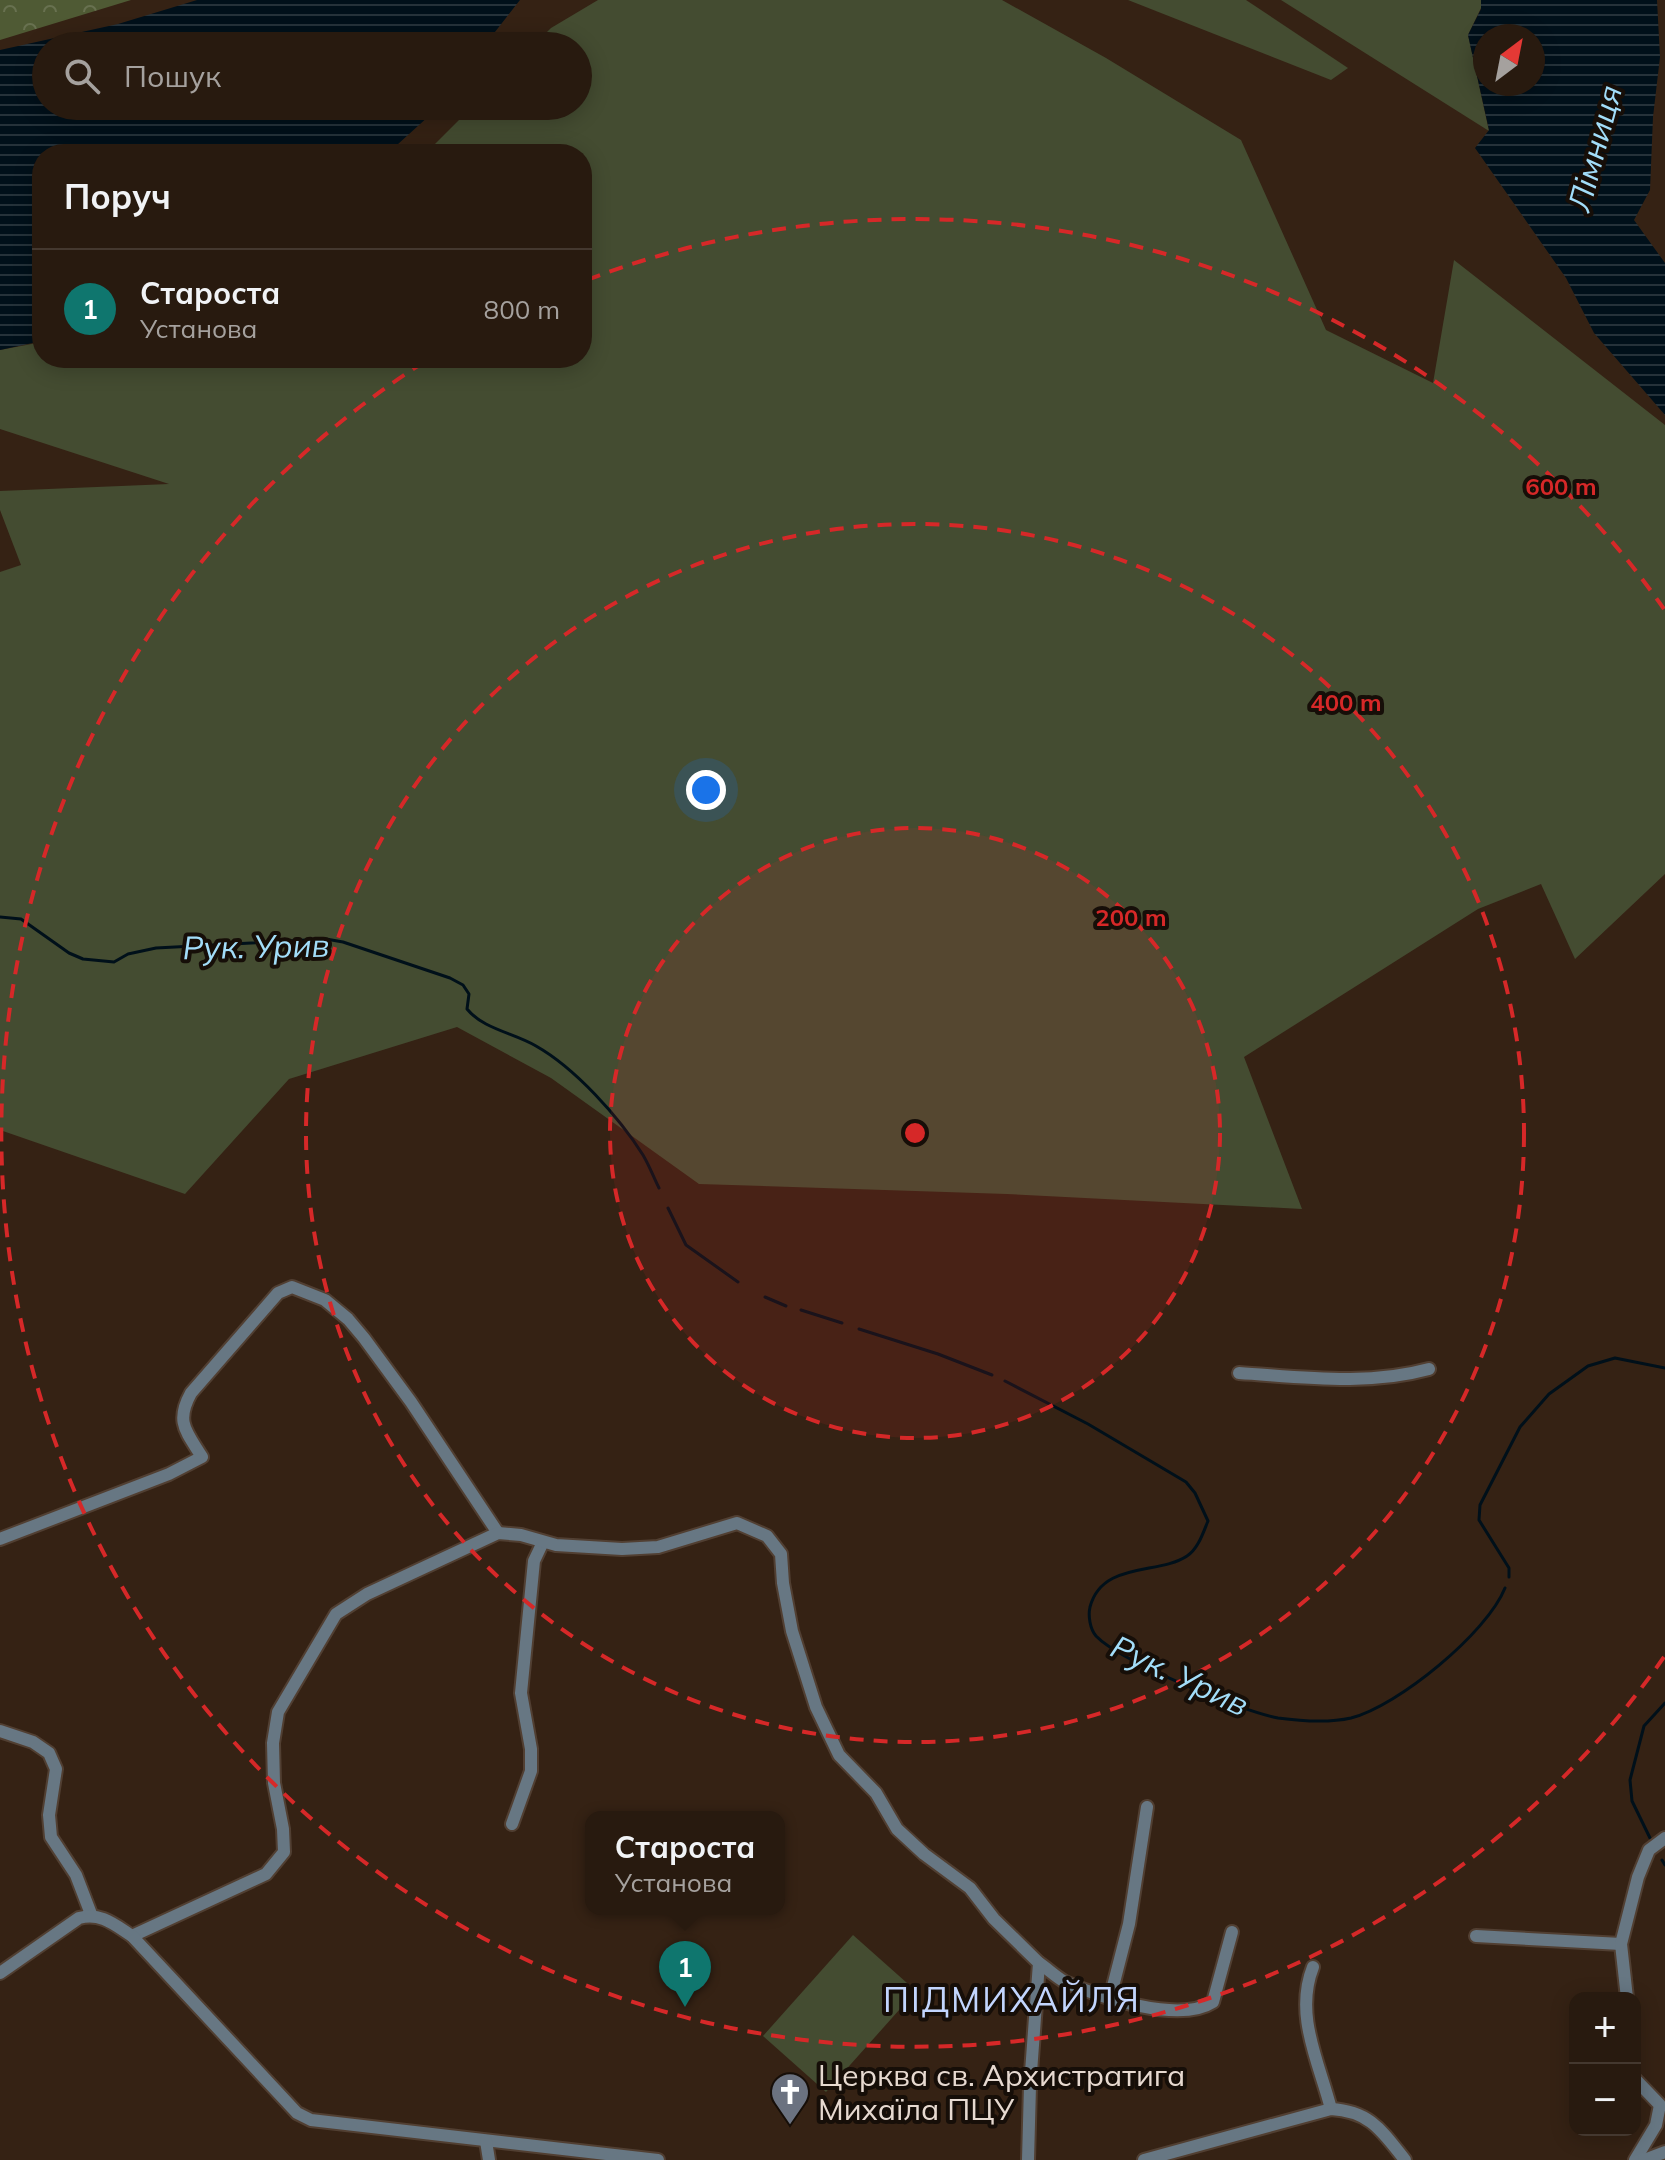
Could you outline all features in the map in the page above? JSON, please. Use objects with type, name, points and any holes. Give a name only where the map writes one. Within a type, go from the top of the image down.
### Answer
[{"type":"street","points":[[0,1539],[169,1474],[202,1457],[183,1426],[182,1410],[191,1393],[278,1293],[292,1287],[325,1300],[356,1328],[411,1402],[498,1533]]},
{"type":"street","points":[[1239,1373],[1364,1380],[1429,1369]]},
{"type":"street","points":[[132,1936],[266,1874],[284,1852],[274,1783],[273,1743],[278,1712],[336,1614],[367,1594],[498,1533],[521,1535],[556,1545],[622,1549],[658,1547],[737,1523],[767,1536],[781,1554],[792,1631],[816,1707],[839,1755],[876,1793],[897,1829],[924,1854],[970,1888],[994,1919],[1039,1963],[1062,1980],[1110,1998],[1171,2010],[1203,2008],[1213,2002],[1232,1932]]},
{"type":"street","points":[[512,1824],[531,1771],[531,1749],[521,1693],[534,1561],[543,1542]]},
{"type":"street","points":[[0,1731],[33,1742],[49,1753],[56,1769],[49,1815],[51,1837],[76,1875],[91,1914]]},
{"type":"street","points":[[1110,1998],[1129,1924],[1147,1807]]},
{"type":"street","points":[[1626,1992],[1621,1944],[1638,1877],[1649,1850],[1665,1838]]},
{"type":"street","points":[[0,1973],[79,1918],[91,1914],[105,1918],[132,1936],[297,2113],[311,2120],[658,2160]]},
{"type":"street","points":[[1476,1936],[1621,1944]]},
{"type":"street","points":[[1028,2160],[1039,1963]]},
{"type":"street","points":[[1313,1967],[1305,1986],[1304,2002],[1308,2028],[1331,2109]]},
{"type":"street","points":[[1635,2160],[1656,2125],[1660,2105],[1641,2085]]},
{"type":"street","points":[[1144,2160],[1331,2109],[1363,2115],[1377,2125],[1405,2160]]},
{"type":"street","points":[[486,2141],[489,2160]]},
{"type":"street","points":[[1644,2160],[1665,2152]]},
{"type":"green space","points":[[0,0],[131,0],[0,40]]},
{"type":"green space","points":[[598,0],[1002,0],[1106,58],[1241,140],[1326,330],[1433,383],[1454,260],[1665,425],[1665,874],[1575,959],[1541,884],[1478,909],[1244,1057],[1302,1209],[1007,1194],[699,1184],[551,1078],[457,1027],[289,1079],[185,1194],[0,1130],[0,572],[21,565],[0,510],[0,491],[169,484],[0,429],[0,350],[32,344],[32,368],[592,368],[592,144],[435,144],[459,120],[592,120],[592,32],[547,32]]},
{"type":"green space","points":[[1128,0],[1246,0],[1348,68],[1331,80]]},
{"type":"green space","points":[[1281,0],[1481,0],[1481,8],[1468,35],[1473,58],[1473,96],[1481,96],[1489,131]]},
{"type":"green space","points":[[853,1935],[916,1991],[826,2092],[763,2036]]},
{"type":"water","points":[[197,0],[520,0],[495,32],[82,32]]},
{"type":"water","name":"Лімниця","points":[[1481,0],[1657,0],[1660,57],[1653,117],[1650,190],[1634,220],[1665,263],[1665,415],[1594,333],[1566,278],[1475,148],[1489,130],[1481,96],[1545,96],[1545,24],[1474,24],[1481,9]]},
{"type":"water","points":[[1473,25],[1473,58],[1468,35]]},
{"type":"water","points":[[32,43],[32,120],[425,120],[398,144],[32,144],[32,343],[0,350],[0,50]]},
{"type":"waterway","name":"Рук. Урив","points":[[0,917],[21,919],[69,953],[83,959],[114,962],[128,954],[156,948],[326,939],[450,978],[463,985],[469,994],[467,1009],[474,1016],[551,1055],[595,1094],[633,1140],[659,1188]]},
{"type":"waterway","name":"Рук. Урив","points":[[668,1208],[686,1245],[738,1282]]},
{"type":"waterway","name":"Рук. Урив","points":[[765,1297],[786,1306]]},
{"type":"waterway","name":"Рук. Урив","points":[[801,1310],[842,1323]]},
{"type":"waterway","name":"Рук. Урив","points":[[859,1329],[992,1375]]},
{"type":"waterway","name":"Рук. Урив","points":[[1509,1577],[1509,1568],[1479,1520],[1480,1505],[1520,1427],[1549,1394],[1588,1366],[1615,1358],[1665,1368]]},
{"type":"waterway","name":"Рук. Урив","points":[[1005,1381],[1088,1424],[1186,1482],[1195,1493],[1208,1521],[1194,1549],[1175,1562],[1132,1571],[1106,1582],[1096,1592],[1089,1618],[1096,1636],[1109,1646],[1130,1659],[1211,1696],[1278,1718],[1314,1721],[1351,1718],[1392,1699],[1439,1665],[1480,1626],[1505,1588]]},
{"type":"waterway","name":"Рук. Урив","points":[[1650,1838],[1632,1801],[1630,1780],[1644,1726],[1665,1703]]},
{"type":"waterway","name":"Рук. Урив","points":[[1662,1860],[1665,1865]]},
{"type":"place","name":"Староста","points":[[685,2007]]},
{"type":"place","name":"Церква св. Архистратига Михаїла ПЦУ","points":[[790,2126]]},
{"type":"district","name":"ПІДМИХАЙЛЯ","points":[[1012,1999]]}]
